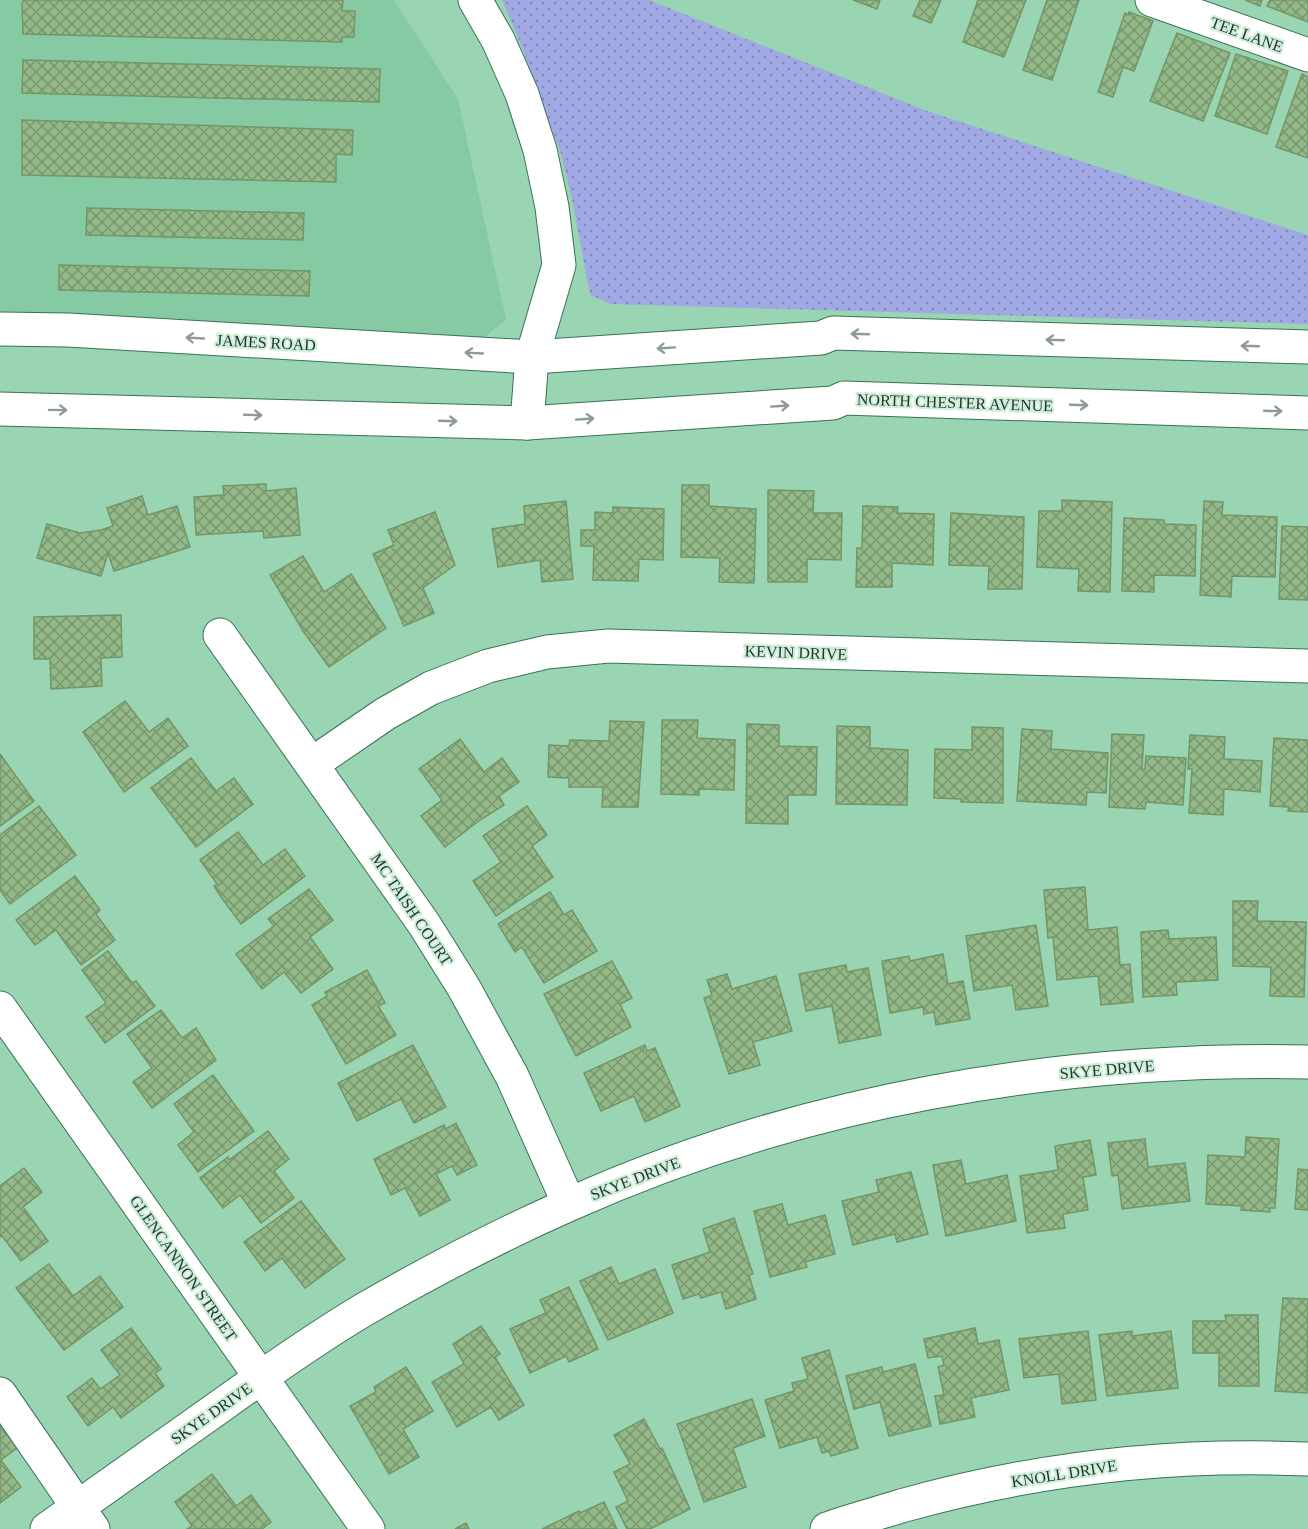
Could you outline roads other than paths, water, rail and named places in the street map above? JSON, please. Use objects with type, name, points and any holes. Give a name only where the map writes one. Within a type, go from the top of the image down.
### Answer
[{"type":"street","points":[[0,409],[527,423],[532,357],[559,265],[552,207],[540,150],[522,94],[498,40],[475,0]]},
{"type":"street","name":"TEE LANE","points":[[1152,0],[1308,55]]},
{"type":"street","name":"JAMES ROAD","points":[[0,329],[80,331],[532,357]]},
{"type":"street","points":[[532,357],[821,338],[833,333],[1308,347]]},
{"type":"street","name":"NORTH CHESTER AVENUE","points":[[527,423],[833,403],[844,398],[1308,412]]},
{"type":"street","name":"MC TAISH COURT","points":[[220,634],[424,924],[464,988],[512,1076],[569,1204]]},
{"type":"street","name":"KEVIN DRIVE","points":[[312,764],[385,714],[431,688],[488,666],[547,652],[608,646],[1308,666]]},
{"type":"street","name":"GLENCANNON STREET","points":[[0,1008],[368,1529]]},
{"type":"street","name":"SKYE DRIVE","points":[[47,1529],[86,1518],[261,1378],[362,1311],[467,1253],[569,1204],[653,1170],[739,1141],[855,1108],[943,1090],[1033,1076],[1123,1066],[1244,1061],[1308,1062]]},
{"type":"street","points":[[0,1394],[86,1518]]},
{"type":"street","name":"KNOLL DRIVE","points":[[826,1529],[941,1495],[1078,1469],[1170,1460],[1263,1457],[1308,1459]]}]
